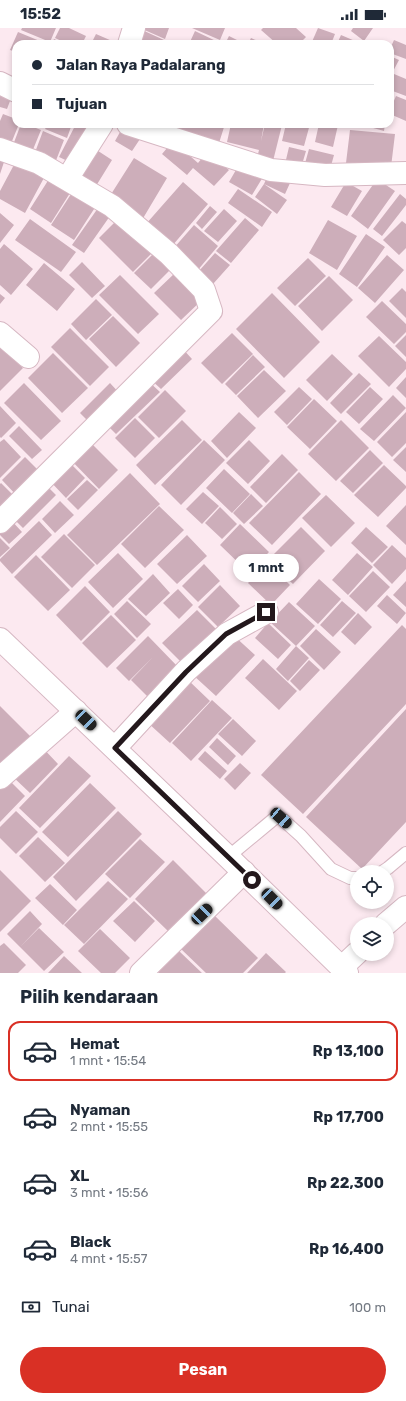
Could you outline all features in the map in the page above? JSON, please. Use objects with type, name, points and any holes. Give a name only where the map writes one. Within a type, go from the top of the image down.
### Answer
[{"type":"main road","points":[[130,40],[134,28]]},
{"type":"main road","points":[[0,83],[12,89]]},
{"type":"main road","points":[[67,178],[99,128]]},
{"type":"main road","points":[[141,128],[272,170],[324,175],[406,173]]},
{"type":"main road","points":[[0,149],[39,163],[67,178],[112,206],[169,254],[204,290],[211,311],[0,522]]},
{"type":"main road","points":[[0,333],[28,357]]},
{"type":"main road","points":[[115,748],[186,672],[226,634],[266,612]]},
{"type":"main road","points":[[0,639],[244,872],[344,971],[351,961]]},
{"type":"main road","points":[[0,778],[76,710]]},
{"type":"main road","points":[[141,973],[244,872]]},
{"type":"main road","points":[[394,917],[406,907]]},
{"type":"lane","points":[[228,857],[275,818],[281,818],[301,836],[331,869],[350,878]]},
{"type":"lane","points":[[392,865],[406,853]]},
{"type":"building","points":[[22,28],[56,28],[51,40],[45,40],[21,30]]},
{"type":"building","points":[[60,28],[69,28],[86,36],[84,40],[59,40],[55,38]]},
{"type":"building","points":[[140,28],[169,28],[165,39]]},
{"type":"building","points":[[192,28],[225,28],[220,40]]},
{"type":"building","points":[[263,28],[296,28],[306,37],[303,40],[272,40],[261,30]]},
{"type":"building","points":[[318,28],[335,34],[333,40],[313,40]]},
{"type":"building","points":[[353,28],[373,28],[365,40],[351,31]]},
{"type":"building","points":[[140,29],[164,40],[136,40]]},
{"type":"building","points":[[195,31],[214,40],[191,40]]},
{"type":"building","points":[[18,32],[37,40],[14,40]]},
{"type":"building","points":[[96,34],[110,40],[93,40]]},
{"type":"building","points":[[341,35],[353,40],[339,40]]},
{"type":"building","points":[[229,36],[237,40],[227,40]]},
{"type":"building","points":[[394,40],[406,45],[406,59],[394,54]]},
{"type":"building","points":[[394,58],[399,60],[394,69]]},
{"type":"building","points":[[394,74],[406,79],[406,96],[394,92]]},
{"type":"building","points":[[0,88],[12,93],[12,96],[7,109],[0,107]]},
{"type":"building","points":[[396,96],[406,100],[406,121],[394,116],[394,101]]},
{"type":"building","points":[[3,114],[12,117],[12,128],[17,128],[10,146],[0,142],[0,121]]},
{"type":"building","points":[[19,128],[36,128],[41,130],[32,152],[13,145]]},
{"type":"building","points":[[46,128],[71,128],[67,138]]},
{"type":"building","points":[[74,128],[93,128],[74,164],[59,157]]},
{"type":"building","points":[[122,128],[129,128],[142,136],[132,151],[115,141]]},
{"type":"building","points":[[180,128],[224,128],[219,143],[179,130]]},
{"type":"building","points":[[230,128],[263,128],[261,141],[264,128],[281,128],[273,161],[257,158],[259,150],[227,142]]},
{"type":"building","points":[[285,128],[309,128],[304,146],[282,141]]},
{"type":"building","points":[[318,128],[337,128],[333,147],[315,142]]},
{"type":"building","points":[[373,128],[384,128],[384,131]]},
{"type":"building","points":[[350,130],[395,134],[391,167],[346,163]]},
{"type":"building","points":[[43,131],[64,140],[55,163],[34,155]]},
{"type":"building","points":[[173,141],[198,163],[208,151],[229,170],[214,186],[193,168],[187,175],[162,154]]},
{"type":"building","points":[[92,147],[112,160],[96,186],[76,173]]},
{"type":"building","points":[[289,147],[306,151],[301,168],[285,164]]},
{"type":"building","points":[[309,149],[334,155],[329,173],[304,167]]},
{"type":"building","points":[[0,158],[5,159],[0,174]]},
{"type":"building","points":[[134,158],[167,178],[142,220],[108,199]]},
{"type":"building","points":[[16,161],[45,176],[25,213],[0,199],[0,191]]},
{"type":"building","points":[[240,163],[263,177],[252,195],[229,182]]},
{"type":"building","points":[[269,173],[290,183],[285,194],[264,184]]},
{"type":"building","points":[[49,179],[70,193],[51,223],[30,209]]},
{"type":"building","points":[[377,179],[395,191],[368,229],[351,216]]},
{"type":"building","points":[[183,182],[208,204],[172,246],[146,224]]},
{"type":"building","points":[[346,182],[362,191],[347,216],[331,207]]},
{"type":"building","points":[[264,184],[287,200],[277,214],[255,197]]},
{"type":"building","points":[[238,189],[272,212],[262,227],[228,203]]},
{"type":"building","points":[[73,191],[96,206],[74,240],[51,225]]},
{"type":"building","points":[[400,194],[406,199],[406,205],[382,236],[373,229]]},
{"type":"building","points":[[210,206],[217,212],[202,229],[196,223]]},
{"type":"building","points":[[98,208],[110,216],[84,253],[72,245]]},
{"type":"building","points":[[224,209],[237,221],[218,242],[204,231]]},
{"type":"building","points":[[0,213],[14,225],[0,243]]},
{"type":"building","points":[[245,218],[259,230],[231,263],[216,251]]},
{"type":"building","points":[[30,219],[76,252],[61,272],[15,240]]},
{"type":"building","points":[[118,219],[152,253],[133,272],[99,238]]},
{"type":"building","points":[[328,220],[357,236],[337,270],[309,253]]},
{"type":"building","points":[[402,221],[406,224],[406,248],[399,255],[383,240]]},
{"type":"building","points":[[194,225],[218,246],[197,271],[173,249]]},
{"type":"building","points":[[366,234],[385,247],[357,287],[339,274]]},
{"type":"building","points":[[4,244],[33,269],[11,295],[0,285],[0,249]]},
{"type":"building","points":[[215,253],[230,265],[213,284],[199,271]]},
{"type":"building","points":[[153,254],[170,270],[151,289],[134,273]]},
{"type":"building","points":[[387,255],[404,270],[375,303],[358,288]]},
{"type":"building","points":[[308,258],[326,276],[295,306],[277,288]]},
{"type":"building","points":[[82,262],[105,286],[92,298],[69,275]]},
{"type":"building","points":[[44,263],[75,289],[57,311],[26,285]]},
{"type":"building","points":[[175,273],[202,300],[181,320],[154,293]]},
{"type":"building","points":[[120,275],[159,314],[138,334],[99,295]]},
{"type":"building","points":[[329,276],[353,300],[322,331],[298,306]]},
{"type":"building","points":[[402,288],[406,292],[406,318],[389,301]]},
{"type":"building","points":[[272,293],[320,342],[284,378],[236,329]]},
{"type":"building","points":[[0,294],[5,298],[0,304]]},
{"type":"building","points":[[96,299],[112,315],[86,340],[71,324]]},
{"type":"building","points":[[382,301],[406,324],[406,332],[394,344],[366,317]]},
{"type":"building","points":[[113,316],[140,343],[116,367],[89,339]]},
{"type":"building","points":[[70,328],[109,367],[90,386],[51,347]]},
{"type":"building","points":[[232,333],[253,354],[222,384],[201,363]]},
{"type":"building","points":[[406,335],[406,357],[395,346]]},
{"type":"building","points":[[379,336],[406,362],[406,369],[389,387],[358,356]]},
{"type":"building","points":[[0,345],[23,368],[0,391]]},
{"type":"building","points":[[181,347],[192,359],[161,389],[149,378]]},
{"type":"building","points":[[53,353],[88,388],[62,413],[28,378]]},
{"type":"building","points":[[332,354],[353,374],[327,401],[306,380]]},
{"type":"building","points":[[253,355],[265,367],[236,395],[225,384]]},
{"type":"building","points":[[264,370],[286,391],[258,418],[237,396]]},
{"type":"building","points":[[359,373],[371,384],[341,414],[330,403]]},
{"type":"building","points":[[406,377],[406,398],[396,388]]},
{"type":"building","points":[[147,380],[160,392],[116,434],[104,422]]},
{"type":"building","points":[[24,383],[61,421],[41,440],[4,403]]},
{"type":"building","points":[[110,383],[121,395],[91,424],[80,413]]},
{"type":"building","points":[[299,387],[312,399],[287,425],[274,412]]},
{"type":"building","points":[[370,387],[383,399],[359,424],[346,412]]},
{"type":"building","points":[[165,390],[186,411],[159,438],[138,417]]},
{"type":"building","points":[[393,395],[406,408],[374,441],[360,429]]},
{"type":"building","points":[[314,399],[337,421],[310,449],[287,427]]},
{"type":"building","points":[[0,406],[16,423],[1,438],[0,437]]},
{"type":"building","points":[[239,412],[256,428],[227,458],[211,441]]},
{"type":"building","points":[[406,412],[406,443],[392,457],[377,442]]},
{"type":"building","points":[[135,418],[155,438],[135,458],[115,438]]},
{"type":"building","points":[[182,420],[202,440],[155,485],[136,465]]},
{"type":"building","points":[[341,420],[369,448],[336,481],[308,454]]},
{"type":"building","points":[[19,426],[42,450],[32,459],[9,436]]},
{"type":"building","points":[[4,439],[21,457],[0,478],[0,442]]},
{"type":"building","points":[[88,440],[118,470],[99,489],[69,458]]},
{"type":"building","points":[[204,440],[225,460],[181,505],[161,485]]},
{"type":"building","points":[[249,440],[270,461],[248,484],[226,463]]},
{"type":"building","points":[[406,447],[406,472],[393,460]]},
{"type":"building","points":[[370,450],[383,463],[353,493],[340,481]]},
{"type":"building","points":[[282,454],[298,470],[266,503],[250,487]]},
{"type":"building","points":[[25,457],[43,475],[19,498],[2,480]]},
{"type":"building","points":[[68,461],[85,478],[66,498],[49,480]]},
{"type":"building","points":[[384,465],[406,486],[406,488],[378,517],[354,495]]},
{"type":"building","points":[[224,469],[250,494],[232,513],[206,488]]},
{"type":"building","points":[[299,472],[321,494],[272,545],[249,523]]},
{"type":"building","points":[[130,473],[160,504],[97,565],[67,535]]},
{"type":"building","points":[[87,480],[98,490],[78,510],[67,499]]},
{"type":"building","points":[[1,483],[17,499],[0,516],[0,484]]},
{"type":"building","points":[[44,483],[56,495],[23,528],[11,516]]},
{"type":"building","points":[[203,492],[219,506],[202,524],[186,509]]},
{"type":"building","points":[[251,494],[263,506],[244,524],[233,513]]},
{"type":"building","points":[[326,495],[355,523],[331,547],[302,518]]},
{"type":"building","points":[[60,501],[74,515],[55,533],[42,519]]},
{"type":"building","points":[[406,505],[406,545],[386,526]]},
{"type":"building","points":[[159,506],[184,530],[145,568],[121,544]]},
{"type":"building","points":[[220,507],[237,524],[222,539],[205,523]]},
{"type":"building","points":[[10,519],[22,532],[9,544],[0,535],[0,529]]},
{"type":"building","points":[[39,521],[52,535],[12,574],[0,561],[0,559]]},
{"type":"building","points":[[240,524],[269,552],[249,573],[220,545]]},
{"type":"building","points":[[301,527],[325,551],[293,584],[268,560]]},
{"type":"building","points":[[366,527],[388,547],[372,563],[351,543]]},
{"type":"building","points":[[64,534],[95,565],[72,588],[41,557]]},
{"type":"building","points":[[187,535],[207,556],[177,584],[157,564]]},
{"type":"building","points":[[0,538],[10,548],[0,557]]},
{"type":"building","points":[[392,545],[406,558],[406,569],[392,584],[373,565]]},
{"type":"building","points":[[118,553],[143,579],[113,608],[88,582]]},
{"type":"building","points":[[357,553],[373,567],[348,595],[332,580]]},
{"type":"building","points":[[36,555],[70,590],[48,611],[14,577]]},
{"type":"building","points":[[268,563],[290,585],[271,605],[248,583]]},
{"type":"building","points":[[204,564],[220,581],[198,602],[182,586]]},
{"type":"building","points":[[373,571],[390,587],[366,612],[349,596]]},
{"type":"building","points":[[153,574],[170,593],[146,616],[128,599]]},
{"type":"building","points":[[319,579],[341,599],[318,624],[296,604]]},
{"type":"building","points":[[406,581],[406,607],[393,595]]},
{"type":"building","points":[[220,585],[240,606],[218,627],[198,607]]},
{"type":"building","points":[[85,586],[110,612],[81,641],[56,615]]},
{"type":"building","points":[[178,589],[193,605],[179,619],[163,603]]},
{"type":"building","points":[[387,595],[406,613],[397,624],[377,606]]},
{"type":"building","points":[[127,601],[151,624],[137,638],[114,614]]},
{"type":"building","points":[[342,601],[356,613],[333,637],[320,625]]},
{"type":"building","points":[[289,602],[315,626],[296,646],[270,622]]},
{"type":"building","points":[[197,610],[217,630],[183,664],[162,643]]},
{"type":"building","points":[[358,613],[372,627],[355,645],[341,632]]},
{"type":"building","points":[[111,615],[136,640],[107,668],[82,643]]},
{"type":"building","points":[[268,623],[291,645],[278,659],[255,638]]},
{"type":"building","points":[[402,625],[406,629],[406,704],[303,814],[261,775]]},
{"type":"building","points":[[316,629],[341,652],[324,670],[300,646]]},
{"type":"building","points":[[232,634],[255,655],[216,696],[193,675]]},
{"type":"building","points":[[148,636],[180,669],[149,698],[131,680],[153,657],[129,681],[116,668]]},
{"type":"building","points":[[296,646],[309,658],[288,681],[276,669]]},
{"type":"building","points":[[263,659],[297,691],[279,710],[245,678]]},
{"type":"building","points":[[309,660],[320,670],[300,691],[290,681]]},
{"type":"building","points":[[187,679],[210,701],[170,743],[147,722]]},
{"type":"building","points":[[212,700],[232,718],[191,761],[172,743]]},
{"type":"building","points":[[0,706],[34,740],[0,771]]},
{"type":"building","points":[[406,709],[406,822],[366,865],[358,865],[306,817]]},
{"type":"building","points":[[233,719],[256,741],[242,756],[218,734]]},
{"type":"building","points":[[217,738],[236,756],[228,765],[209,747]]},
{"type":"building","points":[[40,745],[58,764],[30,793],[11,775]]},
{"type":"building","points":[[205,751],[227,771],[220,779],[198,759]]},
{"type":"building","points":[[69,756],[91,776],[40,828],[19,808]]},
{"type":"building","points":[[240,763],[251,773],[235,790],[224,779]]},
{"type":"building","points":[[6,777],[25,796],[0,822],[0,783]]},
{"type":"building","points":[[90,783],[116,808],[68,857],[42,832]]},
{"type":"building","points":[[16,811],[38,832],[16,854],[0,838],[0,827]]},
{"type":"building","points":[[118,811],[142,834],[76,901],[53,877]]},
{"type":"building","points":[[38,837],[65,863],[45,882],[19,856]]},
{"type":"building","points":[[140,839],[165,862],[130,898],[105,874]]},
{"type":"building","points":[[173,860],[208,895],[170,933],[135,899]]},
{"type":"building","points":[[0,870],[31,901],[0,932]]},
{"type":"building","points":[[108,881],[128,899],[84,944],[64,925]]},
{"type":"building","points":[[50,884],[77,910],[63,925],[35,898]]},
{"type":"building","points":[[134,901],[155,921],[135,942],[113,921]]},
{"type":"building","points":[[30,911],[42,924],[20,947],[7,934]]},
{"type":"building","points":[[214,915],[258,958],[243,973],[206,973],[181,949]]},
{"type":"building","points":[[39,928],[64,952],[44,971],[20,947]]},
{"type":"building","points":[[100,929],[130,958],[115,973],[101,973],[78,951]]},
{"type":"building","points":[[4,943],[26,965],[18,973],[0,973],[0,946]]},
{"type":"building","points":[[179,951],[202,973],[159,973],[158,972]]},
{"type":"building","points":[[266,953],[286,972],[247,973]]},
{"type":"building","points":[[64,956],[82,973],[48,973]]},
{"type":"route","points":[[252,880],[115,748],[186,672],[226,634],[266,612]]}]
